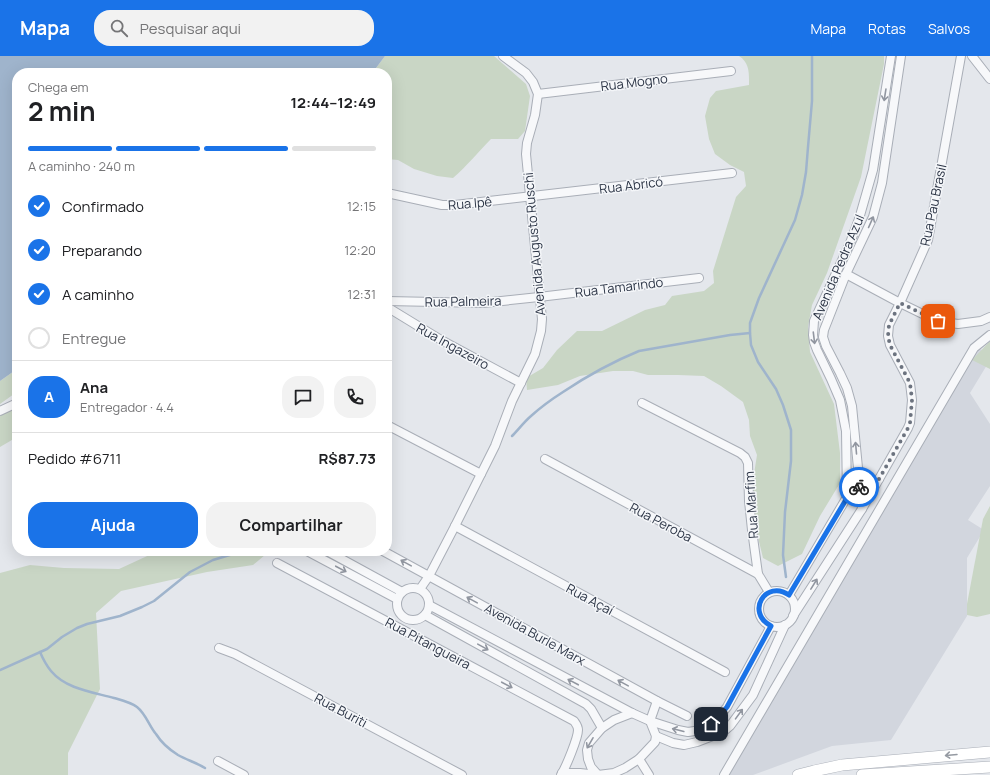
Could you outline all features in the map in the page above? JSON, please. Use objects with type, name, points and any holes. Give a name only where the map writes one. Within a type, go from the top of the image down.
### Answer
[{"type":"main road","points":[[798,775],[842,765],[990,752]]},
{"type":"main road","points":[[862,775],[990,767]]},
{"type":"street","points":[[503,56],[526,73],[533,82],[538,94]]},
{"type":"street","name":"Avenida Pedra Azul","points":[[847,498],[846,431],[840,400],[814,342],[814,321],[850,244],[861,212],[873,170],[891,56]]},
{"type":"street","name":"Avenida Pedra Azul","points":[[862,509],[852,406],[847,388],[823,337],[824,330],[846,274],[873,217],[882,183],[901,56]]},
{"type":"street","name":"Rua Pau Brasil","points":[[862,509],[910,423],[912,400],[910,383],[890,345],[888,336],[889,325],[928,240],[961,56]]},
{"type":"street","points":[[972,56],[990,79]]},
{"type":"street","name":"Rua Mogno","points":[[538,94],[731,71]]},
{"type":"street","name":"Avenida Augusto Ruschi","points":[[420,589],[429,576],[495,446],[512,401],[535,354],[541,331],[542,320],[526,154],[538,94]]},
{"type":"street","name":"Rua Abricó","points":[[530,196],[732,173]]},
{"type":"street","name":"Rua Ipê","points":[[392,194],[442,205],[455,205],[530,196]]},
{"type":"street","points":[[846,274],[900,303],[938,321],[958,324],[981,321],[990,317]]},
{"type":"street","name":"Rua Tamarindo","points":[[540,297],[699,278]]},
{"type":"street","name":"Rua Palmeira","points":[[392,301],[483,302],[540,297]]},
{"type":"street","name":"Rua Ingazeiro","points":[[392,310],[441,340],[521,383]]},
{"type":"street","points":[[724,775],[974,348],[990,335]]},
{"type":"street","name":"Rua Marfim","points":[[642,403],[740,453],[745,457],[748,463],[749,501],[758,574]]},
{"type":"street","points":[[0,411],[12,406]]},
{"type":"street","points":[[392,428],[481,474]]},
{"type":"street","name":"Rua Peroba","points":[[545,459],[758,574]]},
{"type":"street","points":[[789,595],[847,498],[860,486],[879,479]]},
{"type":"street","points":[[656,736],[673,743],[684,745],[697,742],[723,732],[730,726],[753,695],[786,625],[862,509]]},
{"type":"street","name":"Rua Açaí","points":[[455,526],[725,672]]},
{"type":"street","name":"Avenida Burle Marx","points":[[392,555],[657,702],[687,716]]},
{"type":"street","points":[[317,556],[399,595]]},
{"type":"street","points":[[335,556],[399,595]]},
{"type":"street","name":"Rua Pitangueira","points":[[277,563],[574,721],[578,730],[577,738],[562,774]]},
{"type":"street","points":[[758,574],[769,592]]},
{"type":"street","points":[[414,587],[420,589],[427,595],[429,605],[428,610],[420,619],[409,620],[403,617],[397,610],[396,603],[399,595],[409,588],[414,587]]},
{"type":"street","points":[[786,625],[778,627],[771,626],[765,623],[761,618],[759,606],[764,596],[774,590],[785,592],[794,602],[795,609],[793,616]]},
{"type":"street","name":"Avenida Burle Marx","points":[[429,605],[632,713],[650,721]]},
{"type":"street","points":[[425,615],[586,704],[591,708],[602,728]]},
{"type":"street","points":[[399,627],[403,617]]},
{"type":"street","points":[[650,721],[688,732],[701,730],[711,724],[727,707],[771,626]]},
{"type":"street","name":"Rua Buriti","points":[[219,648],[236,654],[462,775]]},
{"type":"street","points":[[562,774],[580,772],[598,775],[614,774],[639,758],[655,742],[656,736],[650,721],[657,702]]},
{"type":"street","points":[[598,775],[591,767],[588,759],[587,750],[589,743],[602,728],[614,720],[632,713]]},
{"type":"street","points":[[639,758],[649,775]]},
{"type":"street","points":[[580,772],[588,759]]},
{"type":"street","points":[[218,761],[244,775]]},
{"type":"shaded area","points":[[977,348],[990,353],[990,360],[970,393],[990,424],[990,486],[968,520],[984,530],[967,558],[967,616],[891,740],[832,746],[753,775],[726,775]]},
{"type":"green space","points":[[385,56],[494,56],[526,84],[530,96],[525,131],[518,139],[491,139],[453,178],[437,176],[414,169],[398,160],[392,159],[392,68],[376,68]]},
{"type":"green space","points":[[739,56],[884,56],[884,64],[861,177],[827,273],[812,305],[808,327],[810,352],[834,404],[840,453],[840,483],[820,516],[802,554],[778,566],[763,558],[749,500],[757,455],[750,436],[749,420],[743,402],[704,376],[648,375],[633,371],[613,371],[580,376],[558,385],[527,390],[526,378],[543,368],[557,350],[577,331],[602,331],[645,310],[665,305],[672,296],[704,291],[714,283],[713,271],[736,197],[746,186],[744,172],[730,165],[715,154],[709,139],[705,116],[710,98],[716,91],[749,85],[747,65]]},
{"type":"green space","points":[[990,341],[990,369],[972,360]]},
{"type":"green space","points":[[12,373],[12,395],[0,404],[0,381]]},
{"type":"green space","points":[[12,407],[12,440],[0,447],[0,412]]},
{"type":"green space","points":[[990,506],[990,614],[977,617],[967,615],[967,604],[983,519]]},
{"type":"green space","points":[[147,556],[264,556],[253,565],[207,572],[121,591],[96,613],[100,689],[68,753],[68,775],[0,775],[0,573],[30,565],[64,568],[119,569]]},
{"type":"water","points":[[0,56],[385,56],[376,68],[12,68],[12,373],[0,381]]},
{"type":"waterway","points":[[786,577],[783,555],[785,512],[791,461],[791,430],[776,389],[758,362],[751,345],[750,323],[759,298],[795,220],[802,195],[806,172],[812,101],[812,56]]},
{"type":"waterway","points":[[512,436],[531,416],[555,397],[590,375],[629,355],[639,351],[730,335],[750,333]]},
{"type":"waterway","points":[[0,670],[47,649],[62,637],[77,628],[120,616],[154,601],[190,572],[213,560],[226,556]]},
{"type":"waterway","points":[[40,652],[51,671],[64,682],[80,689],[126,701],[137,707],[143,713],[151,727],[166,746],[178,755],[205,768]]},
{"type":"way so far","points":[[859,487],[879,479],[910,423],[912,400],[910,383],[890,345],[888,336],[889,325],[900,303],[938,321]]},
{"type":"route","points":[[711,724],[727,707],[771,626],[765,623],[761,618],[759,606],[761,600],[769,592],[774,590],[785,592],[789,595],[847,498],[859,487]]}]
